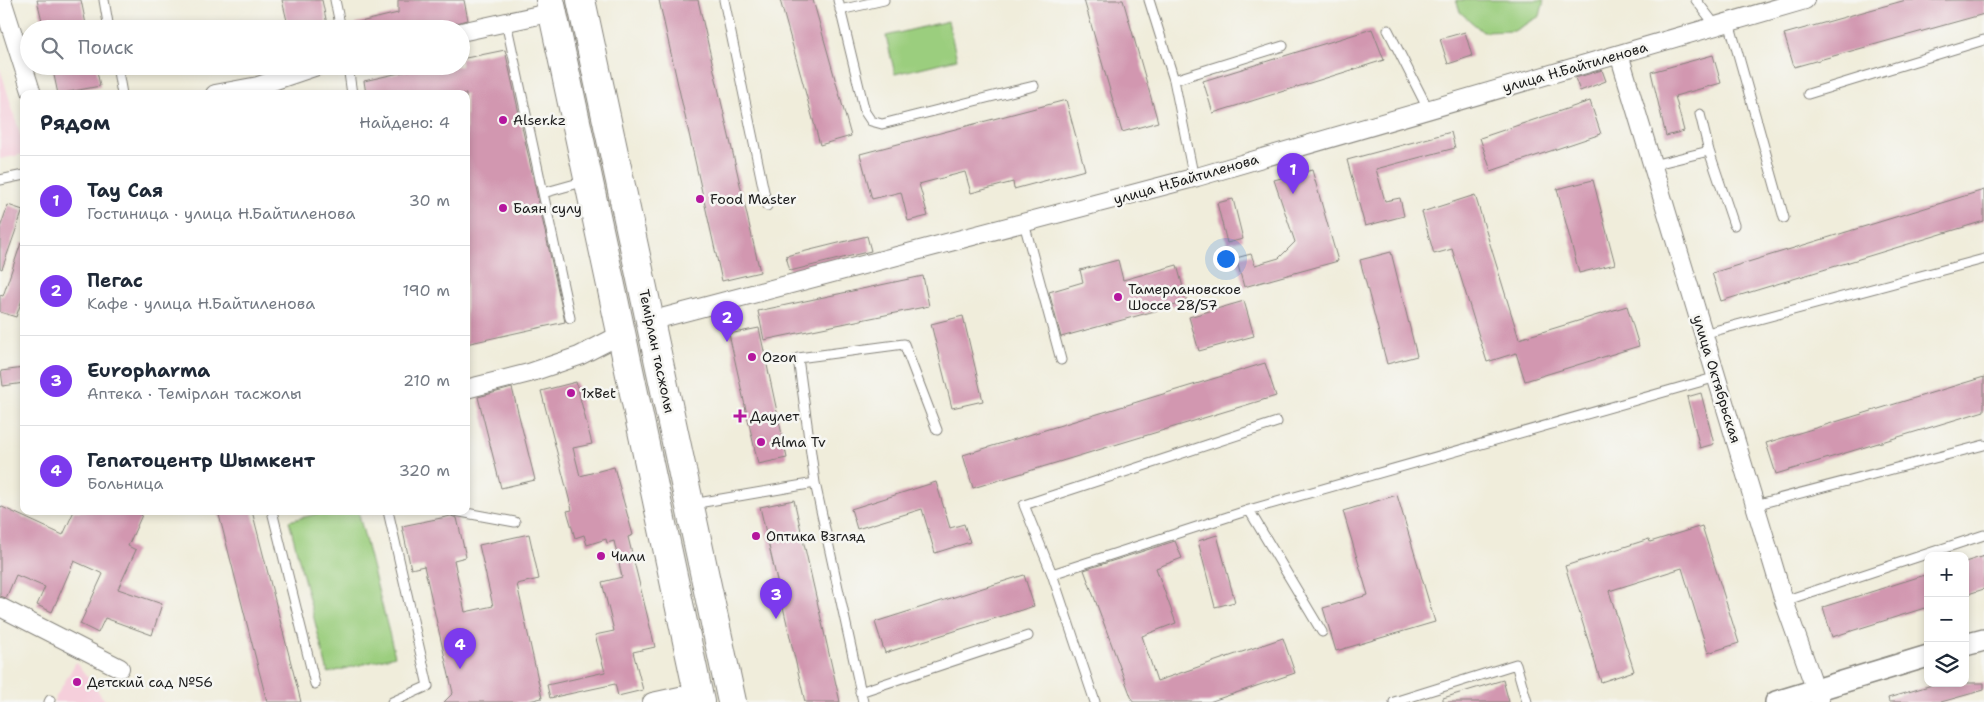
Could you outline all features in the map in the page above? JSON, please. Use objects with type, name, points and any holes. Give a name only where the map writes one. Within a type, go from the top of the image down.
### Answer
[{"type":"main road","name":"Темірлан тасжолы","points":[[581,0],[732,702]]},
{"type":"main road","points":[[551,6],[699,697]]},
{"type":"street","points":[[2,0],[20,56]]},
{"type":"street","name":"улица Н.Байтиленова","points":[[650,321],[1197,177],[1805,0]]},
{"type":"street","points":[[470,30],[506,22],[551,6]]},
{"type":"street","name":"улица Октябрьская","points":[[1619,54],[1784,601],[1818,696]]},
{"type":"street","points":[[26,75],[31,90]]},
{"type":"street","points":[[236,90],[258,86],[290,75]]},
{"type":"street","points":[[470,388],[529,373],[579,356],[622,334]]},
{"type":"street","points":[[0,607],[120,668]]},
{"type":"street","points":[[1969,644],[1984,640]]},
{"type":"street","points":[[1776,702],[1818,696],[1924,657]]},
{"type":"street","points":[[652,702],[699,697]]},
{"type":"lane","points":[[104,0],[108,20]]},
{"type":"lane","points":[[335,0],[339,20]]},
{"type":"lane","points":[[724,0],[767,206]]},
{"type":"lane","points":[[838,0],[865,112],[871,121],[882,124],[1034,86]]},
{"type":"lane","points":[[840,10],[884,0]]},
{"type":"lane","points":[[1149,0],[1174,80],[1192,169],[1197,177]]},
{"type":"lane","points":[[1696,0],[1722,24],[1784,218]]},
{"type":"lane","points":[[506,22],[570,318]]},
{"type":"lane","points":[[1388,30],[1428,110]]},
{"type":"lane","points":[[1808,94],[1984,40]]},
{"type":"lane","points":[[1174,80],[1283,46]]},
{"type":"lane","points":[[118,75],[121,90]]},
{"type":"lane","points":[[349,75],[351,90]]},
{"type":"lane","points":[[1700,114],[1709,151],[1734,225]]},
{"type":"lane","points":[[1652,165],[1709,151]]},
{"type":"lane","points":[[0,180],[20,176]]},
{"type":"lane","points":[[543,193],[588,180]]},
{"type":"lane","points":[[1024,223],[1061,360]]},
{"type":"lane","points":[[1703,334],[1984,259]]},
{"type":"lane","points":[[863,702],[815,483],[798,358],[904,344],[937,430]]},
{"type":"lane","points":[[1052,574],[1249,510],[1717,377]]},
{"type":"lane","points":[[1095,702],[1052,574],[1024,505],[1277,422]]},
{"type":"lane","points":[[1755,504],[1984,445]]},
{"type":"lane","points":[[689,504],[815,483]]},
{"type":"lane","points":[[1249,510],[1322,632]]},
{"type":"lane","points":[[470,514],[516,522]]},
{"type":"lane","points":[[273,515],[315,684]]},
{"type":"lane","points":[[389,515],[428,686],[392,702]]},
{"type":"lane","points":[[1784,601],[1984,535]]},
{"type":"lane","points":[[860,692],[1028,636]]},
{"type":"lane","points":[[1394,702],[1516,664],[1527,702]]},
{"type":"shaded area","points":[[0,68],[20,134],[20,155],[0,159]]},
{"type":"shaded area","name":"Детский сад №56","points":[[76,662],[106,702],[53,702]]},
{"type":"green space","points":[[1456,0],[1544,0],[1540,16],[1514,31],[1483,32],[1460,12]]},
{"type":"green space","points":[[948,21],[957,59],[895,74],[886,36]]},
{"type":"green space","points":[[312,515],[359,515],[395,656],[328,673],[289,521]]},
{"type":"building","points":[[37,0],[81,0],[85,20],[42,20]]},
{"type":"building","points":[[282,0],[322,0],[326,20],[287,20]]},
{"type":"building","points":[[398,0],[464,0],[468,20],[369,20],[398,13]]},
{"type":"building","points":[[659,0],[698,0],[760,272],[722,281]]},
{"type":"building","points":[[780,0],[813,0],[851,136],[820,145]]},
{"type":"building","points":[[1084,0],[1123,0],[1158,122],[1122,132]]},
{"type":"building","points":[[1906,0],[1984,0],[1984,14],[1794,67],[1784,34]]},
{"type":"building","points":[[1372,29],[1384,60],[1213,113],[1203,81]]},
{"type":"building","points":[[1465,32],[1472,56],[1448,64],[1440,39]]},
{"type":"building","name":"Баян сулу","points":[[505,50],[565,322],[470,343],[470,90],[365,90],[364,81],[390,75],[470,75],[470,57]]},
{"type":"building","points":[[1713,55],[1721,83],[1675,96],[1684,131],[1666,136],[1651,72]]},
{"type":"building","points":[[1602,70],[1606,81],[1580,91],[1575,78]]},
{"type":"building","points":[[54,75],[98,75],[100,86],[79,90],[57,90]]},
{"type":"building","points":[[1066,100],[1085,170],[1014,189],[1013,182],[971,193],[965,172],[919,184],[928,216],[908,221],[901,192],[872,199],[860,154]]},
{"type":"building","points":[[1590,101],[1601,134],[1491,171],[1480,138]]},
{"type":"building","points":[[1451,132],[1455,148],[1376,169],[1385,201],[1400,198],[1404,216],[1365,226],[1347,160]]},
{"type":"building","points":[[1312,170],[1338,261],[1244,287],[1236,258],[1251,254],[1255,265],[1279,258],[1295,242],[1274,180]]},
{"type":"building","points":[[1593,180],[1615,264],[1579,273],[1557,189]]},
{"type":"building","points":[[1984,190],[1984,221],[1721,301],[1712,273]]},
{"type":"building","points":[[1475,195],[1519,339],[1627,306],[1639,346],[1525,381],[1516,353],[1487,362],[1452,249],[1434,254],[1422,212]]},
{"type":"building","points":[[1233,199],[1243,239],[1227,243],[1217,203]]},
{"type":"building","points":[[8,205],[20,209],[20,218],[2,269],[0,268],[0,228]]},
{"type":"building","points":[[867,236],[871,251],[790,271],[786,256]]},
{"type":"building","points":[[20,246],[20,306],[16,317],[0,312],[0,295],[3,296]]},
{"type":"building","points":[[1391,252],[1417,356],[1387,364],[1360,260]]},
{"type":"building","name":"Тамерлановское Шоссе 28/57","points":[[1118,260],[1123,280],[1177,265],[1187,302],[1061,337],[1049,292],[1083,282],[1080,270]]},
{"type":"building","points":[[923,276],[929,306],[764,340],[758,311]]},
{"type":"building","points":[[1244,301],[1254,336],[1199,351],[1189,317]]},
{"type":"building","points":[[963,316],[983,401],[952,408],[931,324]]},
{"type":"building","points":[[759,328],[787,458],[758,464],[729,334]]},
{"type":"building","points":[[1265,363],[1276,396],[973,488],[963,455]]},
{"type":"building","points":[[20,369],[20,384],[3,386],[1,371]]},
{"type":"building","points":[[1984,377],[1984,411],[1776,474],[1766,443]]},
{"type":"building","points":[[576,382],[592,444],[573,448],[580,476],[614,467],[633,535],[628,537],[655,647],[633,652],[643,690],[618,696],[615,684],[550,698],[547,685],[605,672],[595,635],[614,631],[602,582],[622,577],[614,541],[607,543],[606,539],[587,545],[584,535],[575,538],[567,511],[572,510],[541,391]]},
{"type":"building","points":[[512,388],[535,480],[501,488],[478,397]]},
{"type":"building","points":[[1701,393],[1714,444],[1700,448],[1687,397]]},
{"type":"building","points":[[936,482],[950,528],[964,524],[970,542],[935,553],[922,509],[857,529],[851,509]]},
{"type":"building","points":[[1397,495],[1435,622],[1336,651],[1323,608],[1368,595],[1343,511]]},
{"type":"building","points":[[794,500],[840,702],[805,702],[760,507]]},
{"type":"building","points":[[0,506],[63,535],[72,515],[142,515],[128,546],[136,550],[118,589],[162,604],[152,635],[105,618],[98,633],[80,624],[103,574],[74,561],[52,612],[37,605],[45,587],[16,575],[6,598],[0,596]]},
{"type":"building","points":[[219,515],[253,515],[301,702],[267,702]]},
{"type":"building","points":[[451,516],[457,518],[466,557],[454,560],[465,612],[493,606],[479,545],[529,534],[539,579],[517,584],[542,698],[524,702],[444,702],[453,693],[424,566],[411,569],[402,526]]},
{"type":"building","points":[[1702,526],[1739,643],[1708,653],[1682,568],[1609,591],[1634,671],[1601,682],[1565,566],[1649,539],[1650,542]]},
{"type":"building","points":[[1217,535],[1235,602],[1215,607],[1198,541]]},
{"type":"building","points":[[1175,541],[1182,558],[1156,568],[1176,623],[1142,636],[1157,681],[1283,638],[1295,673],[1209,702],[1133,702],[1084,570]]},
{"type":"building","points":[[1984,556],[1984,589],[1969,594],[1969,561]]},
{"type":"building","points":[[1024,575],[1034,606],[885,653],[875,622]]},
{"type":"building","points":[[1924,575],[1924,608],[1832,637],[1823,607]]},
{"type":"building","points":[[1503,680],[1509,702],[1443,702],[1443,698]]},
{"type":"building","points":[[1969,683],[1984,683],[1984,690],[1941,702],[1889,702],[1888,698],[1925,687],[1969,687]]},
{"type":"place","name":"Alser.kz","points":[[503,120]]},
{"type":"place","name":"Тау Сая","points":[[1293,194]]},
{"type":"place","name":"Food Master","points":[[700,199]]},
{"type":"place","name":"Баян сулу","points":[[503,208]]},
{"type":"place","name":"Тамерлановское Шоссе 28/57","points":[[1118,297]]},
{"type":"place","name":"Пегас","points":[[727,342]]},
{"type":"place","name":"Ozon","points":[[752,357]]},
{"type":"place","name":"1xBet","points":[[571,393]]},
{"type":"place","name":"Даулет","points":[[740,416]]},
{"type":"place","name":"Alma Tv","points":[[761,442]]},
{"type":"place","name":"Оптика Взгляд","points":[[756,536]]},
{"type":"place","name":"Чили","points":[[601,556]]},
{"type":"place","name":"Europharma","points":[[776,619]]},
{"type":"place","name":"Гепатоцентр Шымкент","points":[[460,669]]},
{"type":"place","name":"Детский сад №56","points":[[77,682]]}]
